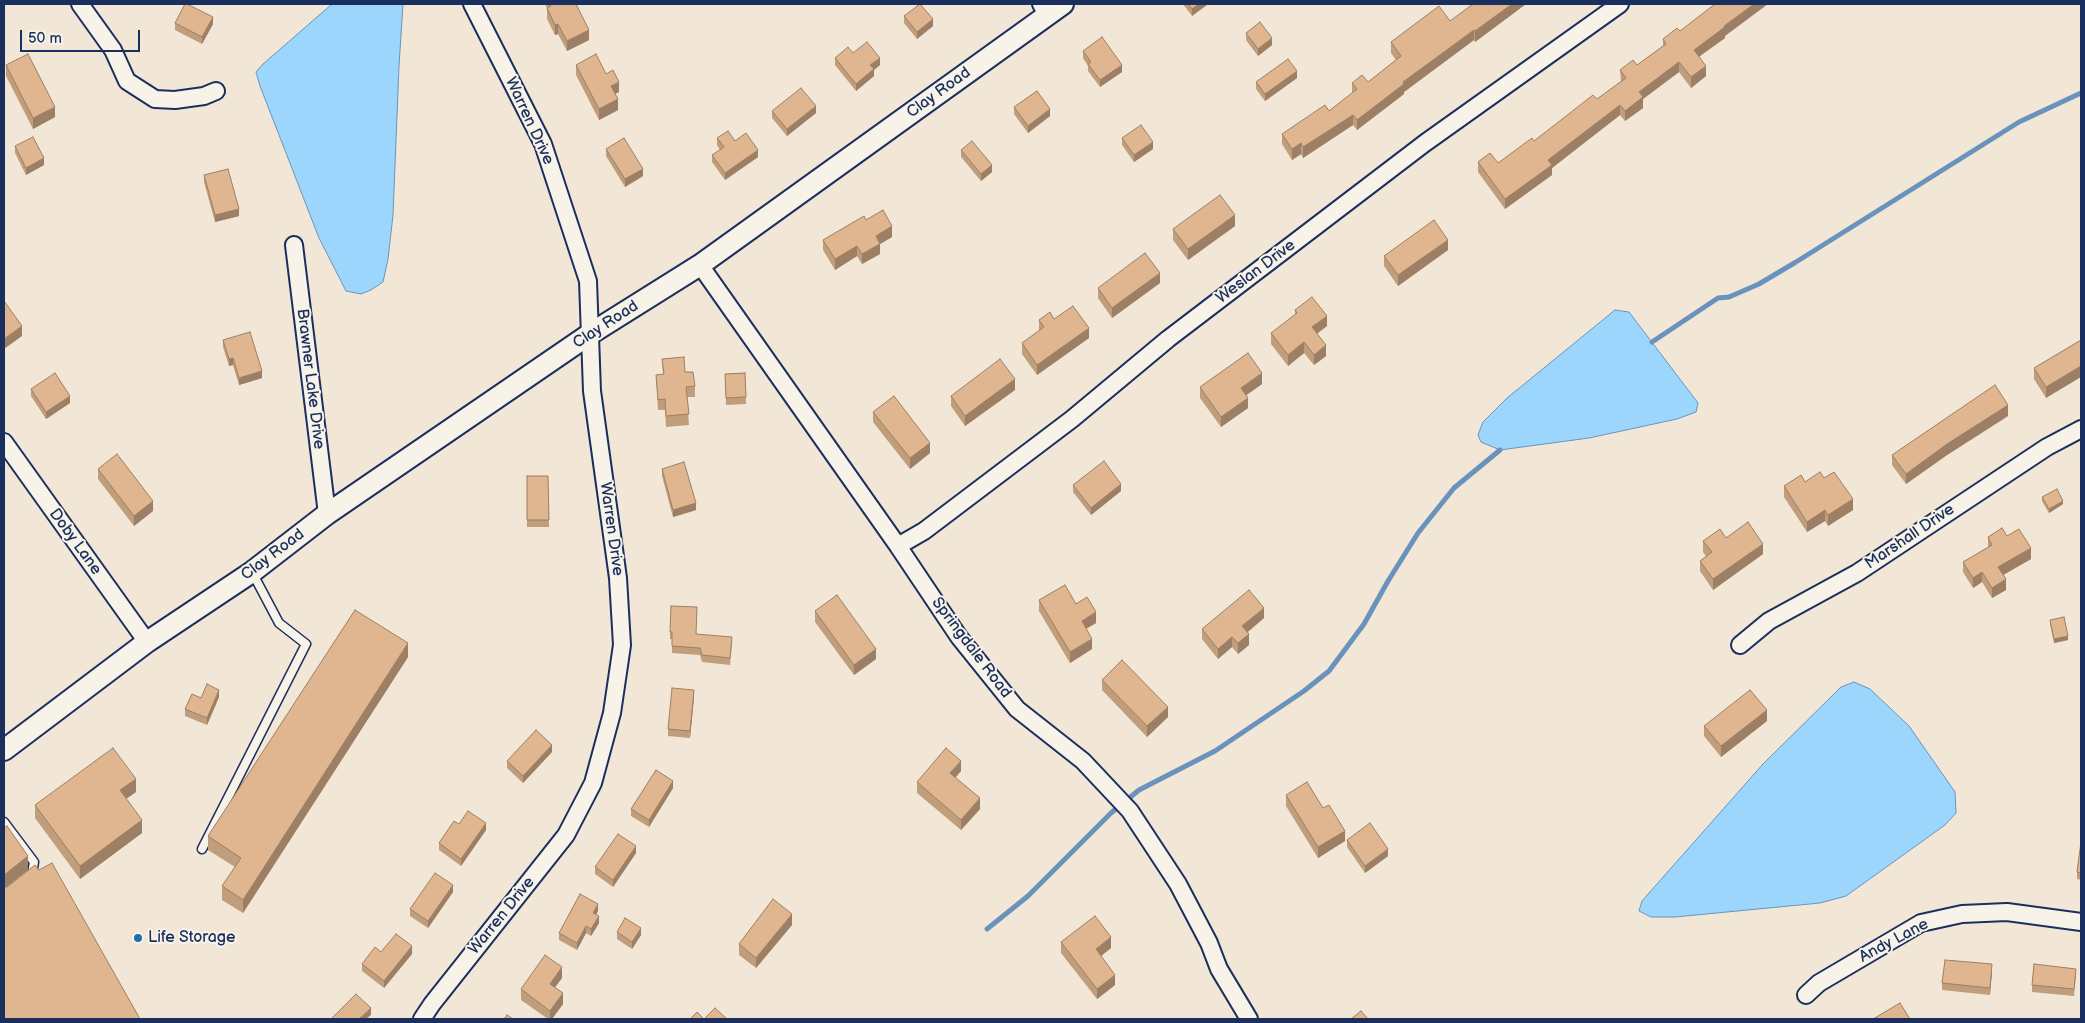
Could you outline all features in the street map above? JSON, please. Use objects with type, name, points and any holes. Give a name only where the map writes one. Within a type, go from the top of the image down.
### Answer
[{"type":"street","points":[[80,4],[113,50],[128,81],[155,99],[175,100],[204,96],[216,91]]},
{"type":"street","name":"Warren Drive","points":[[422,1019],[566,835],[593,783],[612,713],[622,645],[618,578],[592,392],[588,281],[542,144],[472,4]]},
{"type":"street","name":"Weslan Drive","points":[[898,546],[924,531],[1072,419],[1168,339],[1425,143],[1620,4]]},
{"type":"street","name":"Clay Road","points":[[4,750],[147,642],[252,572],[327,514],[590,334],[700,265],[1050,8]]},
{"type":"street","name":"Brawner Lake Drive","points":[[294,245],[327,514]]},
{"type":"street","name":"Springdale Road","points":[[700,265],[898,546],[959,637],[1017,709],[1083,761],[1130,811],[1178,884],[1209,943],[1220,969],[1249,1019]]},
{"type":"street","name":"Marshall Drive","points":[[1740,645],[1769,622],[1857,573],[2047,447],[2081,429]]},
{"type":"street","name":"Doby Lane","points":[[4,442],[147,642]]},
{"type":"street","name":"Andy Lane","points":[[1806,995],[1819,982],[1921,923],[1962,914],[2007,912],[2081,922]]},
{"type":"lane","points":[[202,850],[306,644],[279,623],[252,572]]},
{"type":"lane","points":[[4,822],[34,862],[33,873],[27,878]]},
{"type":"water","points":[[332,4],[403,4],[393,215],[388,259],[383,282],[361,294],[346,291],[319,238],[256,72]]},
{"type":"water","points":[[1615,310],[1629,312],[1698,403],[1696,412],[1677,419],[1589,438],[1500,450],[1481,442],[1478,435],[1483,422],[1507,398]]},
{"type":"water","points":[[1854,682],[1870,689],[1909,726],[1955,792],[1956,813],[1945,825],[1846,896],[1820,903],[1675,917],[1651,917],[1639,911],[1642,901],[1763,764],[1841,687]]},
{"type":"building","points":[[185,4],[213,17],[202,37],[175,23]]},
{"type":"building","points":[[550,4],[576,4],[589,30],[567,41],[558,24],[555,25],[547,8],[551,6]]},
{"type":"building","points":[[920,4],[933,19],[917,32],[904,16]]},
{"type":"building","points":[[1188,4],[1199,4],[1192,9]]},
{"type":"building","points":[[1473,4],[1512,4],[1403,82],[1404,84],[1357,120],[1353,115],[1303,147],[1301,143],[1292,149],[1282,134],[1325,105],[1329,111],[1357,89],[1352,83],[1362,75],[1368,82],[1401,56],[1391,42],[1439,6],[1450,21]]},
{"type":"building","points":[[1715,4],[1754,4],[1694,50],[1706,66],[1691,77],[1679,62],[1639,92],[1643,97],[1625,111],[1620,105],[1548,160],[1552,165],[1505,199],[1478,162],[1490,153],[1498,163],[1532,138],[1534,141],[1593,95],[1597,99],[1626,78],[1620,70],[1633,60],[1637,65],[1666,44],[1663,39],[1677,28],[1680,31]]},
{"type":"building","points":[[1260,22],[1272,38],[1258,49],[1246,33]]},
{"type":"building","points":[[1102,37],[1122,65],[1100,80],[1088,64],[1091,62],[1083,51]]},
{"type":"building","points":[[867,42],[880,58],[870,65],[874,69],[856,84],[835,58],[848,47],[853,53]]},
{"type":"building","points":[[28,54],[55,107],[33,118],[6,65]]},
{"type":"building","points":[[596,54],[606,74],[613,70],[619,82],[611,86],[618,99],[599,109],[576,65]]},
{"type":"building","points":[[1288,59],[1297,71],[1265,94],[1256,82]]},
{"type":"building","points":[[801,88],[816,106],[787,129],[772,111]]},
{"type":"building","points":[[1037,91],[1050,109],[1028,126],[1014,107]]},
{"type":"building","points":[[1141,125],[1153,142],[1134,155],[1122,138]]},
{"type":"building","points":[[728,131],[735,141],[746,133],[758,150],[725,173],[712,155],[724,147],[717,138]]},
{"type":"building","points":[[33,137],[44,158],[26,168],[15,146]]},
{"type":"building","points":[[624,138],[643,169],[625,179],[606,149]]},
{"type":"building","points":[[972,141],[992,165],[981,174],[961,150]]},
{"type":"building","points":[[228,169],[239,209],[215,215],[204,175]]},
{"type":"building","points":[[1220,195],[1235,215],[1188,249],[1173,229]]},
{"type":"building","points":[[883,210],[892,226],[876,236],[880,244],[862,254],[857,246],[835,259],[823,240],[864,216],[866,220]]},
{"type":"building","points":[[1434,220],[1448,240],[1398,275],[1384,256]]},
{"type":"building","points":[[1145,253],[1160,273],[1112,308],[1098,288]]},
{"type":"building","points":[[1312,297],[1327,316],[1312,327],[1326,345],[1314,355],[1304,342],[1288,355],[1271,333],[1297,313],[1295,310]]},
{"type":"building","points":[[4,301],[22,326],[4,339]]},
{"type":"building","points":[[1073,306],[1089,328],[1037,365],[1022,343],[1044,327],[1039,320],[1050,312],[1054,319]]},
{"type":"building","points":[[250,332],[262,371],[239,378],[233,358],[229,359],[223,340]]},
{"type":"building","points":[[2081,340],[2081,366],[2046,387],[2034,368]]},
{"type":"building","points":[[1248,353],[1262,373],[1241,388],[1248,398],[1221,417],[1200,387]]},
{"type":"building","points":[[684,357],[685,372],[693,372],[695,386],[686,387],[689,414],[666,416],[665,399],[658,400],[656,375],[664,374],[662,359]]},
{"type":"building","points":[[1000,359],[1015,379],[965,416],[951,396]]},
{"type":"building","points":[[55,373],[70,396],[46,412],[31,389]]},
{"type":"building","points":[[745,373],[746,397],[726,398],[725,374]]},
{"type":"building","points":[[1995,385],[2008,405],[1947,444],[1906,474],[1892,455]]},
{"type":"building","points":[[894,396],[930,443],[910,458],[873,412]]},
{"type":"building","points":[[117,454],[153,501],[134,516],[98,469]]},
{"type":"building","points":[[1104,461],[1121,484],[1091,508],[1073,485]]},
{"type":"building","points":[[684,462],[696,503],[673,510],[662,469]]},
{"type":"building","points":[[1820,472],[1824,478],[1834,472],[1853,499],[1828,515],[1825,510],[1807,522],[1784,486],[1801,475],[1805,482]]},
{"type":"building","points":[[527,476],[548,476],[549,520],[527,520]]},
{"type":"building","points":[[2057,489],[2063,501],[2049,509],[2042,497]]},
{"type":"building","points":[[1748,522],[1763,544],[1713,579],[1700,561],[1712,552],[1703,541],[1720,529],[1726,538]]},
{"type":"building","points":[[2002,528],[2007,536],[2019,529],[2031,548],[1998,567],[2006,579],[1992,588],[1982,572],[1973,578],[1963,562],[1992,545],[1988,537]]},
{"type":"building","points":[[1065,585],[1076,604],[1087,597],[1096,612],[1082,621],[1092,639],[1070,652],[1039,600]]},
{"type":"building","points":[[1249,590],[1264,608],[1242,626],[1249,634],[1238,643],[1232,637],[1218,649],[1202,629]]},
{"type":"building","points":[[837,595],[876,649],[854,665],[815,611]]},
{"type":"building","points":[[671,606],[697,607],[696,634],[732,637],[730,658],[702,655],[700,648],[672,646],[672,632],[670,632]]},
{"type":"building","points":[[355,610],[408,643],[243,900],[222,886],[241,858],[208,836]]},
{"type":"building","points":[[2064,617],[2068,636],[2054,639],[2050,620]]},
{"type":"building","points":[[1122,660],[1168,707],[1147,726],[1102,680]]},
{"type":"building","points":[[207,684],[219,690],[207,718],[185,709],[192,694],[201,698]]},
{"type":"building","points":[[672,688],[694,690],[690,731],[668,729]]},
{"type":"building","points":[[1750,690],[1767,710],[1721,746],[1704,726]]},
{"type":"building","points":[[536,730],[552,745],[523,776],[507,761]]},
{"type":"building","points":[[113,748],[136,779],[120,790],[142,820],[80,866],[35,805]]},
{"type":"building","points":[[946,748],[961,761],[950,773],[980,798],[961,820],[917,782]]},
{"type":"building","points":[[656,770],[673,781],[649,820],[631,809]]},
{"type":"building","points":[[1307,782],[1323,808],[1329,805],[1345,831],[1318,847],[1286,795]]},
{"type":"building","points":[[468,811],[486,823],[461,859],[439,843],[454,821],[459,824]]},
{"type":"building","points":[[1370,823],[1388,849],[1365,866],[1347,840]]},
{"type":"building","points":[[7,826],[28,856],[4,875],[4,828]]},
{"type":"building","points":[[618,834],[636,846],[613,880],[595,867]]},
{"type":"building","points":[[2081,842],[2081,873],[2077,872]]},
{"type":"building","points":[[52,863],[140,1019],[4,1019],[4,887],[7,887],[35,865],[39,870]]},
{"type":"building","points":[[435,873],[453,885],[428,921],[410,909]]},
{"type":"building","points":[[580,894],[598,904],[593,913],[599,916],[591,929],[586,926],[577,943],[559,933]]},
{"type":"building","points":[[773,899],[792,914],[756,958],[739,944]]},
{"type":"building","points":[[1095,916],[1111,937],[1096,949],[1115,975],[1097,989],[1061,942]]},
{"type":"building","points":[[625,918],[641,928],[632,942],[617,932]]},
{"type":"building","points":[[396,934],[412,946],[384,981],[362,964],[375,947],[381,952]]},
{"type":"building","points":[[545,955],[562,967],[550,984],[563,993],[550,1011],[521,989]]},
{"type":"building","points":[[1945,960],[1992,964],[1990,988],[1942,983]]},
{"type":"building","points":[[2034,964],[2076,969],[2074,989],[2032,985]]},
{"type":"building","points":[[356,994],[371,1008],[359,1019],[331,1019]]},
{"type":"building","points":[[1900,1003],[1910,1019],[1873,1019]]},
{"type":"building","points":[[715,1008],[727,1019],[704,1019]]},
{"type":"building","points":[[1361,1011],[1368,1019],[1351,1019]]},
{"type":"building","points":[[697,1012],[704,1019],[690,1019]]},
{"type":"building","points":[[507,1015],[513,1019],[504,1019]]},
{"type":"waterway","points":[[1652,342],[1718,298],[1729,297],[1759,284],[1796,262],[2019,122],[2081,93]]},
{"type":"waterway","points":[[987,929],[1028,896],[1111,813],[1139,790],[1215,751],[1304,691],[1329,671],[1364,624],[1418,533],[1454,488],[1500,450]]},
{"type":"place","name":"Life Storage","points":[[138,938]]}]
